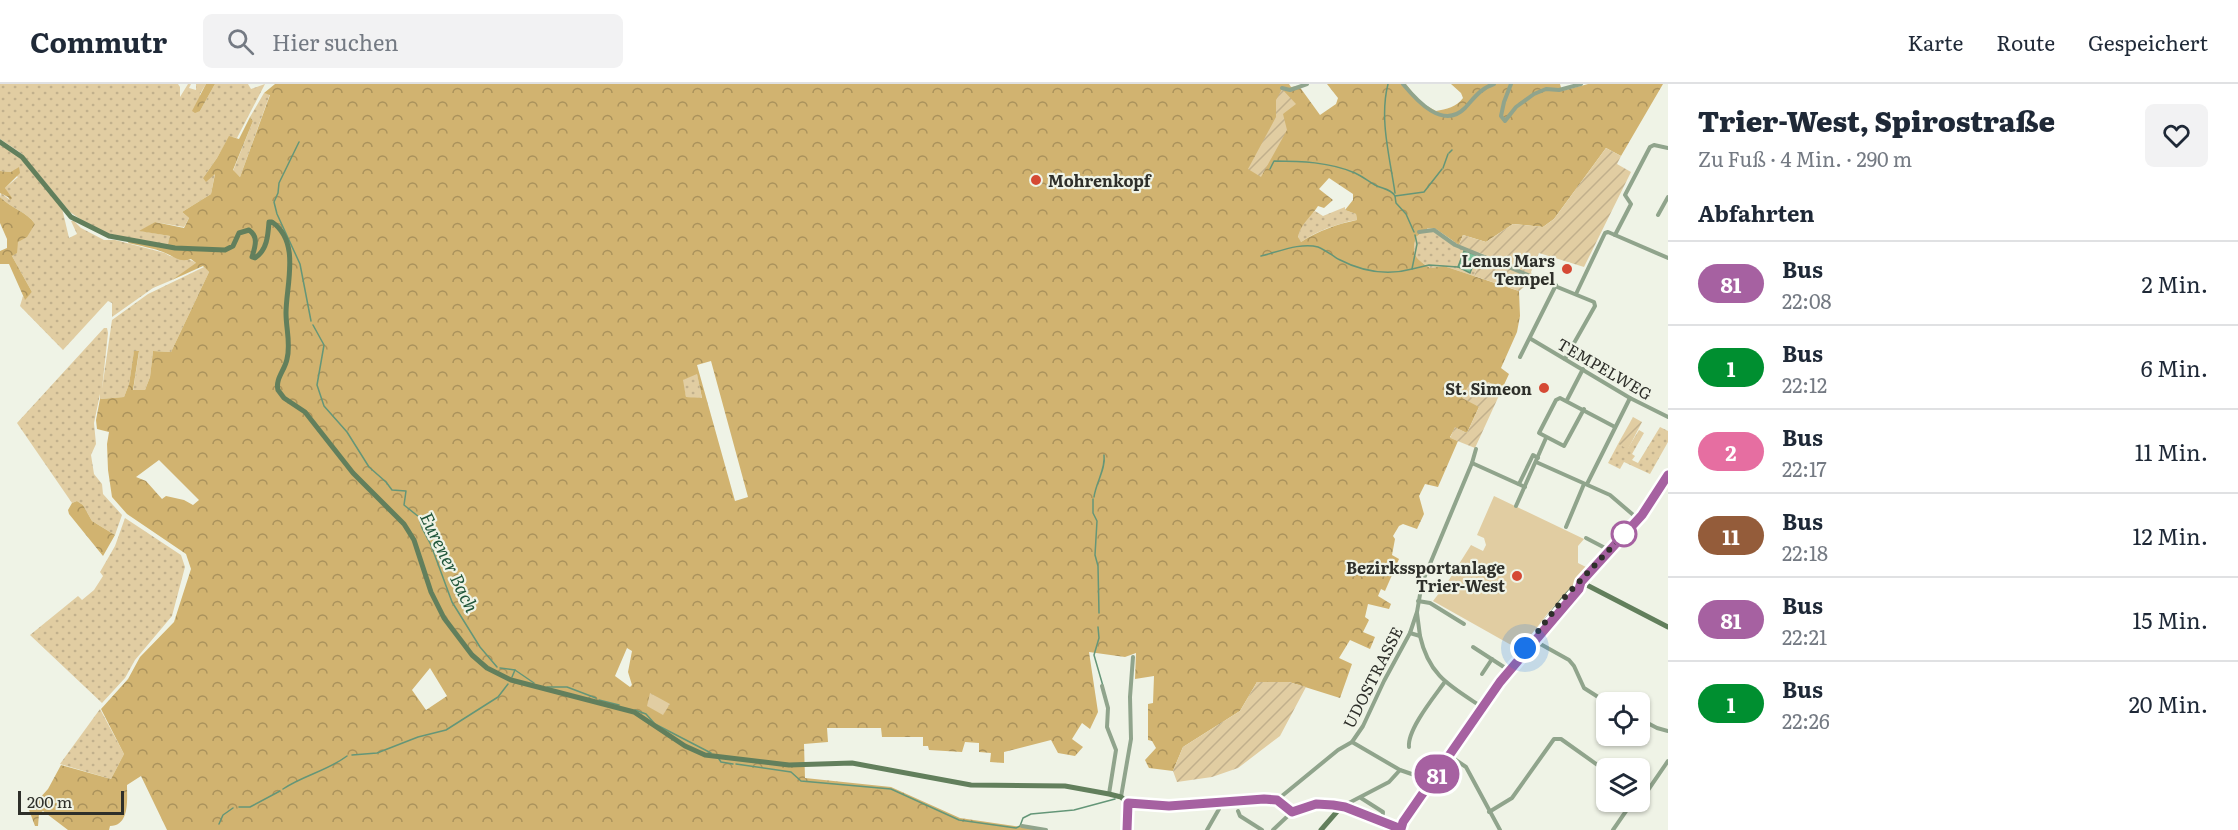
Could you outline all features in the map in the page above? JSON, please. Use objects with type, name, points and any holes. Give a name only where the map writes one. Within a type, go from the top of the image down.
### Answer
[{"type":"street","points":[[1282,88],[1290,90],[1307,84]]},
{"type":"street","points":[[1403,84],[1421,105],[1439,114],[1451,116],[1463,110],[1479,92],[1494,84]]},
{"type":"street","points":[[1511,84],[1502,109],[1501,116],[1505,121],[1516,107],[1534,94],[1546,89],[1559,90],[1581,84]]},
{"type":"street","points":[[0,142],[22,157],[71,217],[109,236],[175,248],[225,250],[233,246],[239,233],[249,230],[256,241],[252,257],[255,258],[267,240],[268,222],[276,225],[286,243],[291,264],[286,305],[287,360],[279,377],[278,390],[284,398],[305,412],[353,473],[404,524],[414,540],[439,609],[472,655],[487,668],[523,685],[634,712],[686,746],[705,755],[789,765],[852,763],[971,785],[1059,786],[1109,794],[1121,797],[1128,803],[1158,806],[1254,799],[1277,800],[1292,812]]},
{"type":"street","points":[[1615,235],[1632,204],[1625,195],[1652,145],[1668,148]]},
{"type":"street","points":[[1658,215],[1668,197]]},
{"type":"street","points":[[1419,231],[1439,232],[1455,245],[1594,302],[1595,306],[1565,359]]},
{"type":"street","points":[[1576,294],[1608,231],[1668,258]]},
{"type":"street","points":[[1520,357],[1556,285]]},
{"type":"street","name":"TEMPELWEG","points":[[1530,339],[1630,398],[1668,417]]},
{"type":"street","points":[[1567,400],[1583,369]]},
{"type":"street","points":[[1584,409],[1564,446],[1539,433],[1556,400],[1560,398],[1567,400],[1584,409],[1615,427]]},
{"type":"street","points":[[1566,527],[1585,484],[1630,398]]},
{"type":"street","points":[[1516,506],[1546,438]]},
{"type":"street","name":"UDOSTRASSE","points":[[1277,800],[1338,750],[1352,742],[1363,726],[1410,633],[1417,612],[1422,583],[1476,449]]},
{"type":"street","points":[[1519,484],[1533,455],[1537,460],[1612,497],[1638,519]]},
{"type":"street","points":[[1472,463],[1525,487]]},
{"type":"street","points":[[1273,830],[1292,812],[1316,804],[1341,807],[1401,830],[1403,822],[1482,707],[1533,640],[1579,589],[1581,582],[1589,572],[1638,519],[1668,475]]},
{"type":"street","points":[[1586,538],[1609,550]]},
{"type":"street","points":[[1589,572],[1590,584],[1594,589]]},
{"type":"street","points":[[1581,582],[1668,627]]},
{"type":"street","points":[[1418,601],[1430,602],[1464,624]]},
{"type":"street","points":[[1417,612],[1425,656],[1431,666],[1444,682],[1482,707]]},
{"type":"street","points":[[1410,633],[1420,636]]},
{"type":"street","points":[[1533,640],[1569,660],[1584,688],[1596,696]]},
{"type":"street","points":[[1473,647],[1511,669]]},
{"type":"street","points":[[1121,797],[1131,739],[1129,713],[1133,657]]},
{"type":"street","points":[[1482,674],[1492,659]]},
{"type":"street","points":[[1409,747],[1408,741],[1423,713],[1444,682]]},
{"type":"street","points":[[1102,686],[1108,708],[1107,727],[1116,750],[1109,794]]},
{"type":"street","points":[[1650,724],[1668,731]]},
{"type":"street","points":[[1490,812],[1512,798],[1554,739],[1561,739],[1596,764]]},
{"type":"street","points":[[1352,742],[1400,770],[1432,782]]},
{"type":"street","points":[[1450,756],[1466,767],[1498,830]]},
{"type":"street","points":[[1650,786],[1668,761]]},
{"type":"street","points":[[1321,830],[1341,807],[1389,782],[1400,770]]},
{"type":"street","points":[[1361,798],[1383,812],[1382,822]]},
{"type":"street","points":[[1127,830],[1128,803]]},
{"type":"street","points":[[1207,830],[1219,809],[1219,803]]},
{"type":"street","points":[[1238,811],[1240,816],[1262,830]]},
{"type":"street","points":[[1613,830],[1625,812]]},
{"type":"street","points":[[1022,826],[1046,830]]},
{"type":"green space","points":[[0,84],[178,84],[180,97],[188,84],[191,84],[189,88],[196,90],[196,84],[206,84],[200,94],[200,111],[215,84],[248,84],[251,89],[265,84],[237,138],[229,137],[203,178],[215,173],[211,194],[182,212],[189,218],[184,227],[155,222],[141,231],[170,236],[168,245],[107,234],[90,226],[70,212],[21,153],[0,139]]},
{"type":"green space","points":[[206,84],[215,84],[200,111],[195,113],[192,111]]},
{"type":"green space","points":[[275,84],[1289,84],[1291,87],[1299,86],[1320,115],[1336,104],[1338,98],[1327,84],[1406,84],[1420,102],[1436,111],[1454,106],[1463,98],[1451,84],[1560,84],[1562,91],[1588,84],[1663,84],[1621,156],[1606,148],[1554,219],[1543,227],[1513,224],[1486,242],[1463,235],[1459,245],[1436,229],[1428,228],[1416,237],[1414,252],[1430,268],[1444,266],[1519,291],[1520,316],[1517,332],[1501,368],[1509,374],[1502,389],[1488,382],[1484,389],[1470,382],[1479,407],[1467,433],[1455,428],[1450,437],[1458,441],[1438,487],[1425,484],[1419,496],[1424,514],[1417,529],[1403,524],[1393,536],[1395,539],[1392,555],[1399,559],[1385,591],[1381,589],[1378,596],[1391,604],[1389,609],[1368,604],[1365,617],[1369,620],[1363,632],[1375,637],[1370,649],[1350,640],[1339,658],[1352,664],[1340,698],[1289,682],[1257,682],[1240,711],[1183,747],[1173,771],[1149,768],[1145,760],[1156,748],[1152,741],[1148,740],[1148,704],[1153,703],[1154,676],[1135,679],[1136,653],[1125,657],[1089,652],[1098,712],[1090,729],[1082,723],[1072,739],[1083,747],[1075,756],[1058,753],[1051,740],[1004,752],[1004,763],[990,762],[991,753],[979,752],[979,743],[965,742],[962,752],[929,750],[928,746],[923,746],[923,737],[882,737],[881,728],[827,728],[828,742],[804,744],[805,778],[891,787],[960,818],[1041,830],[167,830],[141,776],[127,785],[124,817],[121,822],[110,826],[109,830],[68,830],[43,811],[39,814],[38,826],[35,826],[29,810],[48,789],[61,765],[111,779],[124,754],[101,709],[128,679],[140,657],[174,622],[191,569],[186,554],[127,514],[112,497],[108,470],[109,432],[97,429],[96,420],[100,399],[124,397],[129,384],[134,351],[139,351],[133,390],[145,390],[150,377],[153,351],[171,352],[209,272],[203,266],[172,280],[196,263],[191,259],[180,260],[159,251],[128,243],[129,241],[167,248],[170,236],[139,231],[155,222],[184,228],[189,218],[182,212],[211,194],[215,174],[206,182],[203,178],[229,136],[239,139],[250,117],[253,121],[233,170],[240,177],[270,95],[264,93]],"holes":[[[1329,178],[1353,194],[1353,200],[1345,210],[1356,214],[1357,220],[1328,228],[1301,242],[1298,237],[1307,220],[1318,206],[1324,208],[1333,200],[1319,189]],[[711,361],[748,497],[735,501],[697,365]],[[697,374],[702,398],[686,397],[683,380]],[[159,460],[199,500],[193,505],[184,500],[166,496],[162,499],[146,481],[136,477]],[[627,648],[632,651],[628,672],[632,685],[630,687],[615,676]],[[430,668],[447,696],[426,710],[412,690]]]},
{"type":"green space","points":[[1282,89],[1296,104],[1283,114],[1287,130],[1261,177],[1248,169],[1276,117],[1276,100]]},
{"type":"green space","points":[[264,93],[270,94],[240,177],[233,171],[253,121],[250,117]]},
{"type":"green space","points":[[0,145],[18,155],[62,208],[69,238],[77,234],[71,221],[74,221],[81,228],[104,240],[115,240],[197,264],[172,280],[153,288],[112,317],[112,303],[108,301],[63,350],[20,306],[23,296],[25,299],[32,292],[12,256],[18,242],[35,224],[28,216],[0,197],[1,193],[10,200],[5,188],[18,177],[11,172],[0,171]]},
{"type":"green space","points":[[1606,148],[1621,156],[1617,164],[1631,172],[1584,267],[1539,253],[1531,272],[1534,279],[1519,291],[1474,276],[1483,254],[1459,245],[1463,235],[1486,242],[1513,224],[1543,227],[1554,219]]},
{"type":"green space","points":[[19,167],[20,173],[5,188],[12,198],[10,200],[0,193],[0,171],[11,172]]},
{"type":"green space","points":[[0,197],[28,216],[35,224],[27,237],[18,242],[17,253],[12,256],[32,292],[25,300],[9,264],[0,264],[0,251],[7,248],[7,239],[0,223]]},
{"type":"green space","points":[[1345,207],[1345,210],[1356,214],[1357,220],[1328,228],[1301,242],[1298,240],[1303,224],[1315,211],[1323,216]]},
{"type":"green space","points":[[1428,228],[1436,229],[1451,240],[1483,254],[1474,276],[1444,266],[1430,268],[1418,259],[1414,253],[1416,237]]},
{"type":"green space","points":[[204,267],[209,272],[171,352],[153,351],[150,377],[145,390],[133,391],[139,352],[134,352],[129,384],[124,397],[100,399],[100,394],[94,423],[96,444],[91,455],[94,474],[102,484],[103,494],[122,515],[115,535],[92,521],[83,505],[77,501],[72,503],[17,423],[104,328],[107,328],[102,389],[112,320],[148,294]]},
{"type":"green space","points":[[697,373],[702,399],[686,397],[682,380]]},
{"type":"green space","points":[[1470,382],[1484,389],[1488,382],[1502,389],[1475,448],[1450,438],[1455,427],[1467,433],[1479,407],[1462,398]]},
{"type":"green space","points":[[1633,417],[1642,422],[1628,449],[1618,444]]},
{"type":"green space","points":[[1660,427],[1668,431],[1668,442],[1650,474],[1624,462],[1620,469],[1608,463],[1618,444],[1628,448],[1639,430],[1644,433],[1632,454],[1635,456],[1632,460],[1638,463]]},
{"type":"green space","name":"Bezirkssportanlage Trier-West","points":[[1494,496],[1584,539],[1578,546],[1578,563],[1588,568],[1548,613],[1520,650],[1433,601],[1471,545],[1483,551],[1486,545],[1484,538],[1477,535]]},
{"type":"green space","points":[[77,501],[83,505],[92,521],[115,535],[103,556],[69,514],[68,510],[72,503]]},
{"type":"green space","points":[[125,518],[181,555],[185,567],[172,616],[135,660],[125,678],[102,703],[30,635],[78,596],[82,600],[94,590],[103,576],[100,572],[115,546]]},
{"type":"green space","points":[[1257,682],[1289,682],[1306,687],[1280,736],[1238,768],[1212,777],[1177,782],[1173,771],[1183,747],[1240,711]]},
{"type":"green space","points":[[650,693],[670,704],[663,715],[647,706]]},
{"type":"green space","points":[[100,709],[124,754],[111,779],[60,764]]},
{"type":"water","points":[[1464,251],[1477,255],[1470,273],[1458,267]]},
{"type":"waterway","points":[[1388,84],[1385,125],[1395,193]]},
{"type":"waterway","name":"Eurener Bach","points":[[299,142],[279,183],[274,202],[277,214],[300,264],[311,321]]},
{"type":"waterway","points":[[1449,153],[1452,150]]},
{"type":"waterway","points":[[1443,168],[1448,154]]},
{"type":"waterway","points":[[1270,169],[1274,161],[1335,166],[1358,174],[1375,185],[1389,190],[1395,196]]},
{"type":"waterway","points":[[1414,232],[1406,214],[1396,203],[1395,196],[1424,192],[1442,169]]},
{"type":"waterway","points":[[1415,235],[1417,244],[1412,269],[1429,265],[1458,267]]},
{"type":"waterway","points":[[1261,256],[1311,246],[1321,248],[1338,259],[1365,269],[1384,272],[1412,269]]},
{"type":"waterway","name":"Eurener Bach","points":[[313,325],[324,345],[317,385],[324,406],[347,432],[369,467],[392,490],[406,491],[404,505],[419,517],[452,602],[480,647],[497,667]]},
{"type":"waterway","points":[[1094,497],[1104,465],[1104,455]]},
{"type":"waterway","points":[[1093,499],[1093,513],[1097,521],[1095,555],[1098,566],[1099,613]]},
{"type":"waterway","points":[[1098,627],[1099,638],[1094,655],[1103,686]]},
{"type":"waterway","name":"Eurener Bach","points":[[500,668],[515,670],[534,683]]},
{"type":"waterway","name":"Eurener Bach","points":[[512,677],[515,670]]},
{"type":"waterway","points":[[352,755],[377,753],[418,737],[446,730],[498,697],[508,684]]},
{"type":"waterway","name":"Eurener Bach","points":[[547,687],[567,687],[596,698]]},
{"type":"waterway","name":"Eurener Bach","points":[[599,700],[619,705]]},
{"type":"waterway","name":"Eurener Bach","points":[[635,710],[646,714],[655,724],[711,753]]},
{"type":"waterway","points":[[283,789],[332,766],[347,756]]},
{"type":"waterway","name":"Eurener Bach","points":[[719,759],[721,762],[733,764]]},
{"type":"waterway","name":"Eurener Bach","points":[[736,764],[791,772],[801,781],[891,789],[959,820],[1016,828],[1020,826],[1023,818],[1031,814],[1074,810],[1115,799]]},
{"type":"waterway","points":[[239,807],[250,807],[280,791]]},
{"type":"waterway","points":[[219,824],[223,815],[233,808]]},
{"type":"bus line","name":"81","points":[[1127,830],[1128,803],[1169,806],[1264,799],[1277,800],[1292,812],[1316,804],[1345,807],[1392,828],[1401,829],[1403,822],[1500,682],[1579,589],[1581,582],[1642,515],[1668,475]]},
{"type":"place","name":"Mohrenkopf","points":[[1036,180]]},
{"type":"place","name":"Lenus Mars Tempel","points":[[1567,269]]},
{"type":"place","name":"St. Simeon","points":[[1544,388]]},
{"type":"place","name":"Bezirkssportanlage Trier-West","points":[[1517,576]]},
{"type":"route","points":[[1525,648],[1564,598],[1624,534]]}]
